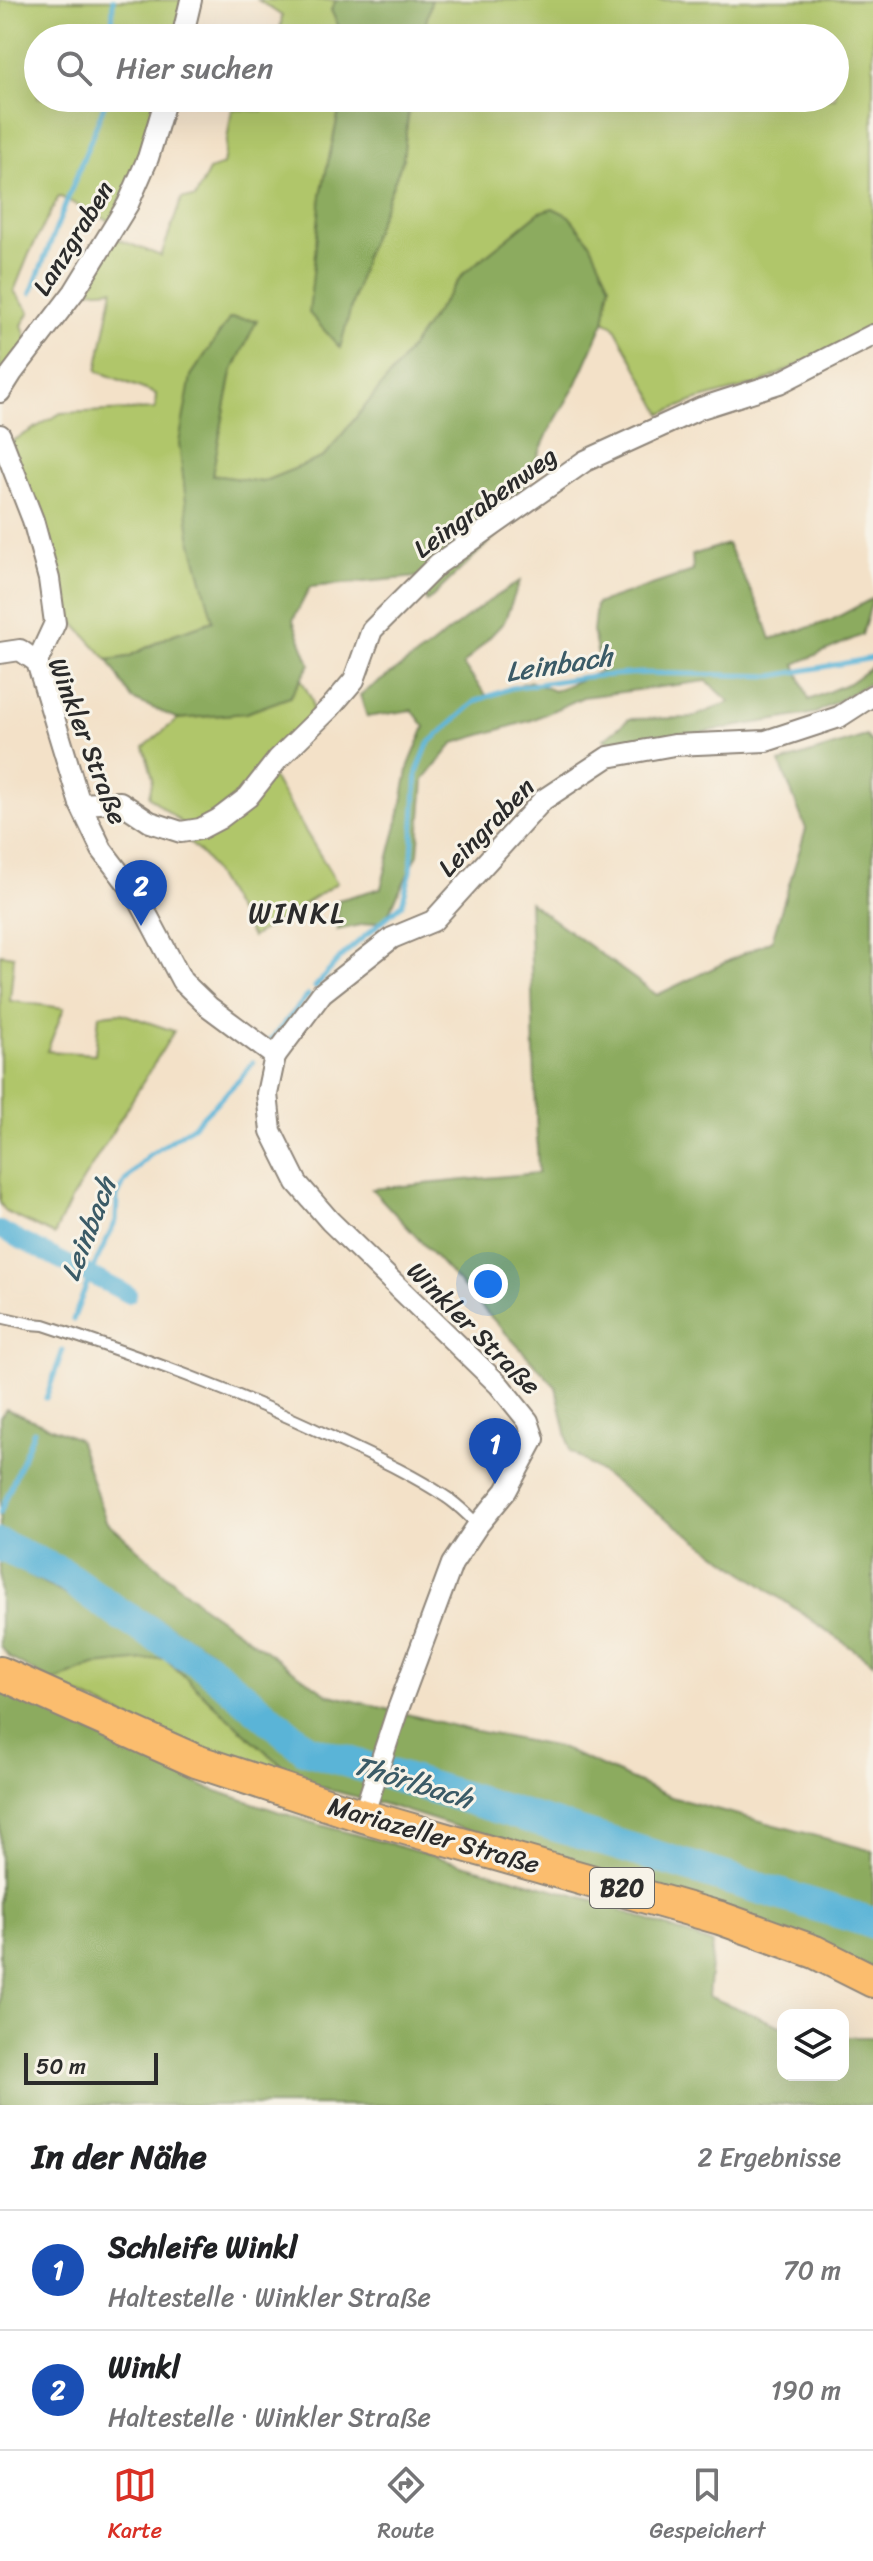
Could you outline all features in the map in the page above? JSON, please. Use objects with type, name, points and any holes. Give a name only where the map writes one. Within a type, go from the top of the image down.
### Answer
[{"type":"main road","name":"Mariazeller Straße","points":[[0,1673],[196,1761],[720,1918],[815,1952],[873,1981]]},
{"type":"street","points":[[185,24],[191,0]]},
{"type":"street","name":"Lanzgraben","points":[[0,392],[74,292],[128,204],[148,158],[162,112]]},
{"type":"street","name":"Leingrabenweg","points":[[80,804],[120,802],[150,822],[181,832],[200,829],[219,819],[248,797],[278,759],[330,708],[354,680],[372,630],[438,564],[585,461],[701,408],[789,379],[873,335]]},
{"type":"street","points":[[0,435],[33,520],[49,579],[55,623],[37,662]]},
{"type":"street","name":"Winkler Straße","points":[[0,653],[20,650],[37,662],[80,804],[102,850],[137,896],[182,981],[209,1007],[275,1056],[267,1094],[271,1131],[297,1183],[330,1221],[499,1385],[528,1421],[534,1439],[506,1491],[452,1564],[397,1712],[365,1811]]},
{"type":"street","name":"Leingraben","points":[[275,1056],[322,993],[392,938],[433,921],[543,800],[608,757],[674,745],[766,741],[839,717],[873,695]]},
{"type":"lane","points":[[0,1317],[44,1325],[118,1349],[278,1412],[376,1458],[448,1498],[478,1525]]},
{"type":"green space","points":[[0,0],[186,0],[180,24],[24,24],[24,112],[156,112],[146,145],[111,222],[59,196],[14,291],[30,312],[22,325],[28,343],[0,379]]},
{"type":"green space","points":[[258,0],[336,0],[331,10],[338,24],[281,24],[282,16]]},
{"type":"green space","points":[[336,0],[431,0],[426,24],[338,24],[331,10]]},
{"type":"green space","points":[[431,0],[873,0],[873,328],[761,383],[697,400],[662,414],[614,326],[604,321],[610,285],[553,208],[540,212],[463,274],[397,367],[324,457],[262,482],[212,475],[232,372],[256,320],[230,318],[191,376],[213,621],[174,634],[128,657],[108,660],[71,620],[61,625],[11,442],[61,413],[155,409],[156,394],[97,371],[113,289],[85,291],[112,237],[161,256],[182,198],[195,198],[209,170],[223,165],[232,112],[339,112],[321,195],[340,347],[366,253],[403,159],[408,112],[849,112],[849,24],[425,24]]},
{"type":"green space","points":[[339,112],[408,112],[403,159],[366,253],[340,348],[309,313],[321,195]]},
{"type":"green space","points":[[553,208],[569,216],[590,242],[610,285],[604,322],[577,383],[548,433],[507,525],[427,602],[418,577],[310,587],[293,620],[310,664],[290,697],[246,713],[178,719],[132,699],[108,660],[128,657],[174,634],[213,621],[190,536],[179,443],[191,376],[230,318],[257,320],[232,372],[212,475],[262,482],[324,457],[397,367],[463,274],[540,212]]},
{"type":"green space","points":[[727,544],[762,613],[771,639],[830,621],[873,598],[862,635],[795,664],[809,700],[849,683],[873,666],[873,681],[816,713],[616,747],[604,739],[629,719],[691,718],[730,702],[707,681],[583,697],[532,720],[454,743],[424,780],[418,854],[385,920],[337,930],[338,900],[381,888],[409,765],[425,727],[412,710],[367,717],[360,695],[520,581],[504,622],[463,665],[487,696],[530,681],[554,691],[601,671],[593,632],[596,604],[693,571],[692,555]]},
{"type":"green space","points":[[301,679],[312,700],[313,714],[259,775],[204,823],[184,825],[149,796],[153,778],[144,747],[178,719],[246,713],[290,697]]},
{"type":"green space","points":[[866,736],[873,744],[873,1663],[570,1451],[556,1387],[372,1189],[538,1173],[529,902],[657,995],[772,940],[806,829],[780,763]]},
{"type":"green space","points":[[273,778],[337,883],[252,937],[206,859],[188,841],[202,834]]},
{"type":"green space","points":[[0,954],[14,956],[10,1001],[64,1008],[47,1051],[95,1054],[99,1015],[121,1013],[174,1031],[71,1200],[54,1235],[6,1212],[0,1203]]},
{"type":"green space","points":[[6,1409],[78,1439],[106,1521],[202,1606],[327,1694],[466,1729],[558,1747],[671,1797],[873,1851],[873,1910],[306,1738],[211,1651],[65,1564],[0,1532],[0,1417]]},
{"type":"green space","points":[[0,1559],[162,1647],[304,1755],[873,1934],[873,1968],[556,1858],[387,1805],[301,1782],[165,1658],[94,1665],[52,1682],[10,1658],[0,1646]]},
{"type":"green space","points":[[165,1658],[301,1782],[219,1761],[52,1682],[94,1665]]},
{"type":"green space","points":[[0,1687],[205,1787],[310,1822],[596,1901],[713,1944],[708,1996],[777,2025],[777,2081],[849,2081],[849,2037],[873,2037],[873,2105],[0,2105]]},
{"type":"waterway","points":[[112,24],[113,0]]},
{"type":"waterway","points":[[31,293],[102,112]]},
{"type":"waterway","name":"Leinbach","points":[[315,987],[343,955],[402,904],[411,871],[417,772],[428,744],[476,701],[511,688],[584,677],[642,673],[773,676],[873,658]]},
{"type":"waterway","name":"Leinbach","points":[[270,1040],[308,995]]},
{"type":"waterway","name":"Leinbach","points":[[73,1320],[116,1221],[117,1197],[125,1181],[148,1156],[193,1126],[253,1062]]},
{"type":"waterway","points":[[0,1230],[128,1294]]},
{"type":"waterway","name":"Leinbach","points":[[46,1398],[63,1350]]},
{"type":"waterway","name":"Leinbach","points":[[0,1513],[34,1431]]},
{"type":"waterway","name":"Thörlbach","points":[[0,1545],[63,1574],[120,1614],[206,1666],[306,1749],[873,1923]]},
{"type":"place","name":"Winkl","points":[[141,926]]},
{"type":"place","name":"Schleife Winkl","points":[[495,1484]]},
{"type":"district","name":"WINKL","points":[[297,913]]}]
